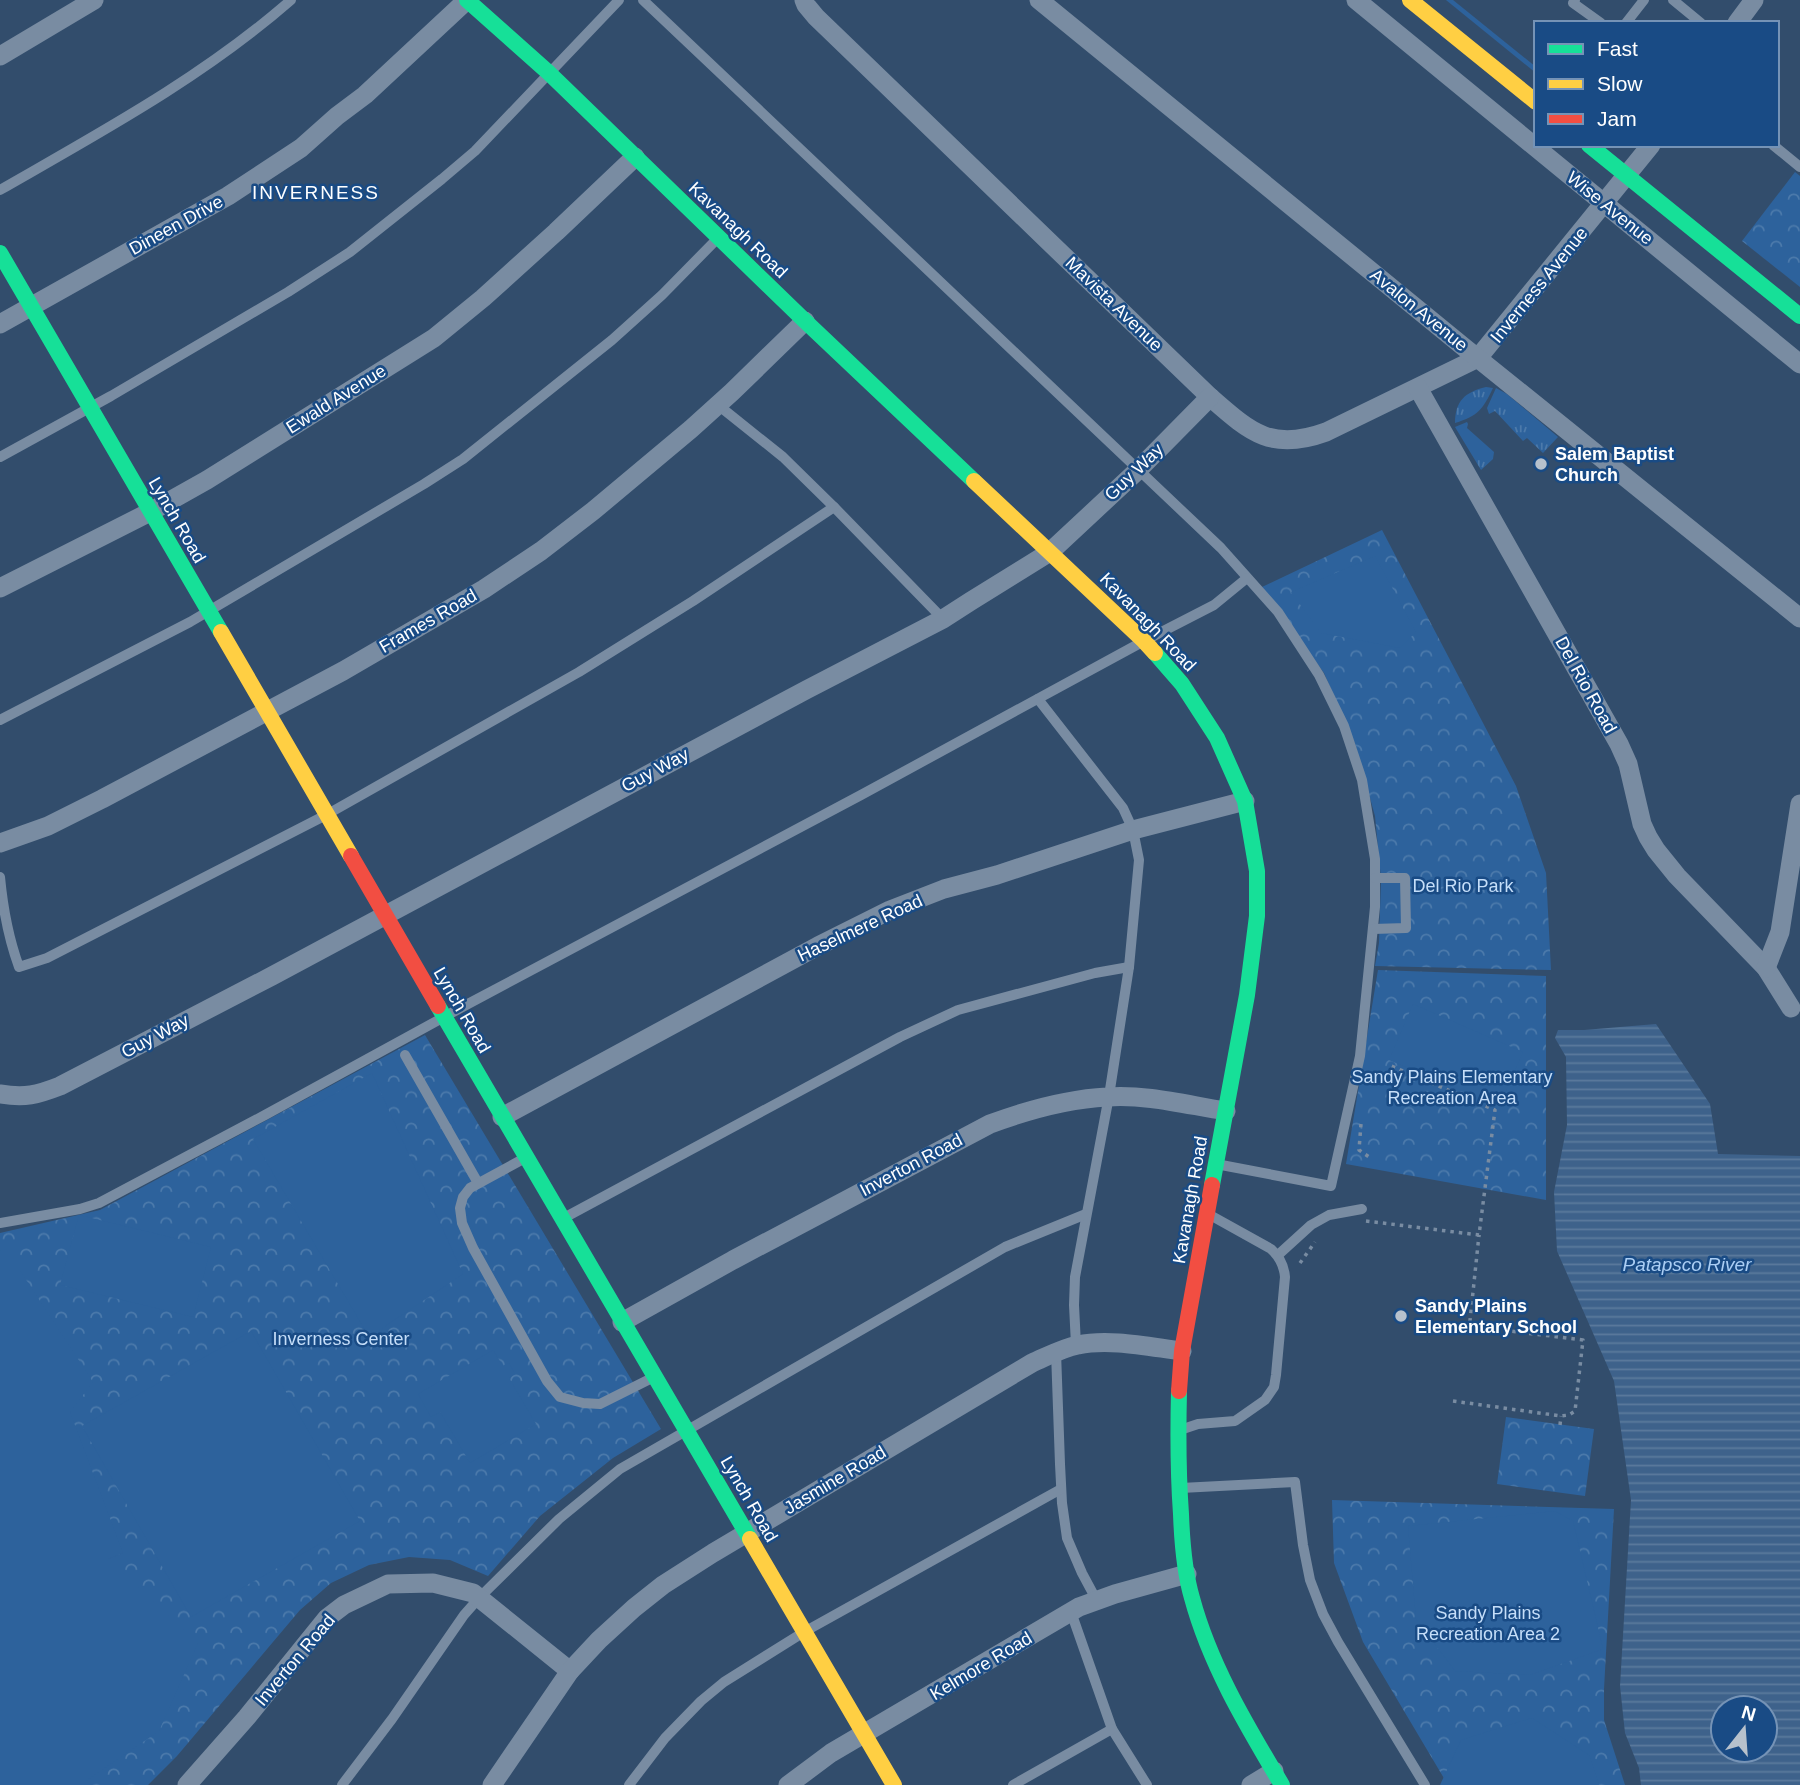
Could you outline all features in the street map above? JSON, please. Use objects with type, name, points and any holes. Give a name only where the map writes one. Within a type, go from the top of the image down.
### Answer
[{"type":"street","points":[[0,56],[94,0]]},
{"type":"street","name":"Kavanagh Road","points":[[467,0],[549,74],[805,321],[1144,641],[1182,684],[1217,738],[1245,801],[1257,872],[1257,916],[1247,995],[1182,1351],[1178,1395],[1180,1488],[1187,1574],[1192,1599],[1223,1681],[1278,1778]]},
{"type":"street","name":"Dineen Drive","points":[[0,324],[228,196],[301,148],[365,95],[467,0]]},
{"type":"street","name":"Mavista Avenue","points":[[804,0],[816,17],[1210,397],[1254,432],[1268,438],[1292,441],[1326,432],[1478,358]]},
{"type":"street","name":"Avalon Avenue","points":[[1039,0],[1800,618]]},
{"type":"street","name":"Wise Avenue","points":[[1356,0],[1534,146]]},
{"type":"street","points":[[1410,0],[1534,100]]},
{"type":"street","points":[[1738,21],[1754,0]]},
{"type":"street","name":"Wise Avenue","points":[[1535,147],[1800,364]]},
{"type":"street","name":"Wise Avenue","points":[[1591,147],[1800,316]]},
{"type":"street","name":"Inverness Avenue","points":[[1478,358],[1649,147]]},
{"type":"street","name":"Ewald Avenue","points":[[0,588],[207,480],[434,338],[502,282],[635,157]]},
{"type":"street","name":"Lynch Road","points":[[0,253],[894,1785]]},
{"type":"street","name":"Frames Road","points":[[0,844],[48,826],[343,671],[484,589],[593,512],[718,404],[805,321]]},
{"type":"street","name":"Del Rio Road","points":[[1418,388],[1619,744],[1628,764],[1642,824],[1648,837],[1677,876],[1766,968],[1791,1008]]},
{"type":"street","name":"Guy Way","points":[[0,1094],[35,1096],[60,1086],[943,619],[1049,552],[1138,470],[1210,397]]},
{"type":"street","name":"Haselmere Road","points":[[502,1117],[818,946],[890,910],[944,889],[1133,831],[1245,801]]},
{"type":"street","points":[[1766,968],[1780,932],[1800,804]]},
{"type":"street","name":"Inverton Road","points":[[622,1322],[733,1259],[990,1124],[1028,1110],[1077,1100],[1109,1097],[1177,1103],[1226,1111]]},
{"type":"street","name":"Jasmine Road","points":[[492,1785],[570,1671],[599,1640],[663,1585],[713,1553],[1020,1370],[1056,1352],[1076,1345],[1112,1343],[1182,1351]]},
{"type":"street","name":"Kelmore Road","points":[[788,1785],[831,1753],[1071,1612],[1097,1601],[1187,1574]]},
{"type":"street","name":"Inverton Road","points":[[187,1785],[247,1717],[327,1618],[344,1605],[388,1584],[433,1583],[473,1593],[570,1671]]},
{"type":"street","points":[[1251,1785],[1278,1778]]},
{"type":"lane","points":[[0,190],[188,79],[228,51],[291,0]]},
{"type":"lane","points":[[0,457],[90,408],[288,292],[350,252],[475,151],[619,0]]},
{"type":"lane","points":[[643,0],[1221,548],[1278,612],[1319,675],[1344,726],[1362,780],[1375,859],[1375,907],[1360,1056],[1331,1186],[1216,1164]]},
{"type":"lane","points":[[1575,0],[1573,3],[1598,21]]},
{"type":"lane","points":[[1628,21],[1644,0]]},
{"type":"lane","points":[[1673,0],[1699,21]]},
{"type":"lane","points":[[1776,147],[1799,164]]},
{"type":"lane","points":[[0,720],[208,612],[463,459],[622,331],[719,238]]},
{"type":"lane","points":[[718,404],[783,457],[943,619]]},
{"type":"lane","points":[[0,877],[3,911],[19,967],[47,958],[326,815],[579,672],[834,507]]},
{"type":"lane","points":[[0,1223],[80,1209],[99,1203],[1214,605],[1247,578]]},
{"type":"lane","points":[[1038,699],[1123,808],[1133,831],[1139,860],[1129,967],[1109,1097],[1075,1277],[1073,1305],[1076,1345]]},
{"type":"lane","points":[[1373,929],[1406,928],[1405,878],[1375,878]]},
{"type":"lane","points":[[562,1219],[948,1014],[1095,973],[1129,967]]},
{"type":"lane","points":[[405,1055],[478,1183]]},
{"type":"lane","points":[[526,1158],[470,1188],[460,1208],[462,1223],[473,1248],[547,1381],[561,1397],[600,1404],[654,1377]]},
{"type":"lane","points":[[1278,1255],[1311,1225],[1329,1215],[1362,1209]]},
{"type":"lane","points":[[1178,1431],[1198,1424],[1235,1421],[1265,1400],[1274,1387],[1284,1267],[1278,1255],[1271,1249],[1207,1213]]},
{"type":"lane","points":[[342,1785],[478,1598],[523,1552],[620,1469],[1005,1247],[1086,1214]]},
{"type":"lane","points":[[1056,1352],[1061,1489],[1067,1538],[1097,1601]]},
{"type":"lane","points":[[1180,1488],[1295,1482],[1310,1580],[1323,1614],[1425,1785]]},
{"type":"lane","points":[[629,1785],[665,1738],[724,1682],[804,1632],[1061,1489]]},
{"type":"lane","points":[[1071,1612],[1112,1729],[1147,1785]]},
{"type":"lane","points":[[1013,1785],[1112,1729]]},
{"type":"path","points":[[1389,1065],[1494,1110],[1469,1328],[1583,1340],[1575,1411],[1569,1415],[1453,1401]]},
{"type":"path","points":[[1361,1221],[1479,1235]]},
{"type":"path","points":[[1300,1263],[1317,1240]]},
{"type":"path","points":[[1560,1425],[1561,1416]]},
{"type":"green space","points":[[1446,0],[1453,0],[1534,65],[1534,71]]},
{"type":"green space","points":[[1795,172],[1800,176],[1800,287],[1742,241]]},
{"type":"green space","points":[[1486,387],[1493,388],[1483,406],[1469,418],[1455,423],[1459,403],[1472,392]]},
{"type":"green space","points":[[1496,388],[1507,394],[1558,437],[1543,453],[1527,438],[1523,441],[1495,411],[1489,414],[1487,408]]},
{"type":"green space","points":[[1467,422],[1467,428],[1494,452],[1493,459],[1481,470],[1455,427]]},
{"type":"green space","name":"Del Rio Park","points":[[1382,530],[1516,786],[1546,873],[1551,970],[1375,966],[1379,943],[1381,879],[1375,816],[1355,744],[1324,673],[1262,587]]},
{"type":"green space","points":[[1375,556],[1416,632],[1400,648],[1321,633],[1291,592]]},
{"type":"green space","name":"Sandy Plains Elementary Recreation Area","points":[[1378,970],[1546,976],[1546,1200],[1346,1164]]},
{"type":"green space","points":[[1413,1004],[1523,1052],[1499,1107],[1389,1060]]},
{"type":"green space","name":"Inverness Center","points":[[425,1035],[661,1429],[613,1458],[540,1516],[488,1576],[450,1560],[409,1557],[369,1565],[331,1583],[300,1610],[177,1756],[148,1785],[0,1785],[0,1233],[100,1210]]},
{"type":"green space","points":[[372,1073],[463,1274],[369,1337],[253,1139]]},
{"type":"green space","points":[[79,1215],[211,1247],[193,1317],[60,1285]]},
{"type":"green space","points":[[0,1250],[21,1272],[93,1382],[70,1412],[123,1553],[108,1559],[198,1643],[159,1731],[80,1785],[0,1785]]},
{"type":"green space","points":[[251,1331],[360,1521],[191,1617],[82,1426]]},
{"type":"green space","points":[[493,1350],[503,1366],[509,1363],[515,1374],[509,1378],[536,1424],[470,1463],[440,1412],[431,1417],[418,1394]]},
{"type":"green space","points":[[1506,1417],[1594,1429],[1585,1496],[1497,1484]]},
{"type":"green space","name":"Sandy Plains Recreation Area 2","points":[[1332,1500],[1614,1509],[1604,1720],[1625,1785],[1448,1785],[1363,1642],[1334,1563]]},
{"type":"green space","points":[[1555,1511],[1573,1521],[1603,1649],[1530,1675],[1455,1671],[1416,1619],[1408,1526]]},
{"type":"green space","points":[[1532,1718],[1589,1755],[1599,1785],[1440,1785],[1461,1740]]},
{"type":"water","name":"Patapsco River","points":[[1656,1024],[1710,1104],[1718,1154],[1800,1156],[1800,1785],[1641,1785],[1639,1768],[1625,1733],[1620,1686],[1631,1500],[1614,1381],[1557,1251],[1554,1192],[1567,1125],[1566,1057],[1555,1038],[1558,1030]]},
{"type":"traffic: fast","points":[[467,0],[549,73],[974,481]]},
{"type":"traffic: fast","points":[[1591,147],[1800,316]]},
{"type":"traffic: fast","points":[[0,253],[221,632]]},
{"type":"traffic: fast","points":[[1155,653],[1182,684],[1217,738],[1245,801],[1257,871],[1257,916],[1247,995],[1212,1185]]},
{"type":"traffic: fast","points":[[438,1006],[750,1539]]},
{"type":"traffic: fast","points":[[1179,1391],[1180,1499],[1189,1588],[1219,1671],[1282,1785]]},
{"type":"traffic: slow","points":[[1410,0],[1534,100]]},
{"type":"traffic: slow","points":[[974,481],[1155,653]]},
{"type":"traffic: slow","points":[[221,632],[351,856]]},
{"type":"traffic: slow","points":[[750,1539],[894,1785]]},
{"type":"traffic: jam","points":[[351,856],[438,1006]]},
{"type":"traffic: jam","points":[[1179,1391],[1182,1351],[1212,1185]]},
{"type":"place","name":"Salem Baptist Church","points":[[1541,464]]},
{"type":"place","name":"Sandy Plains Elementary School","points":[[1401,1316]]},
{"type":"district","name":"INVERNESS","points":[[316,192]]}]
